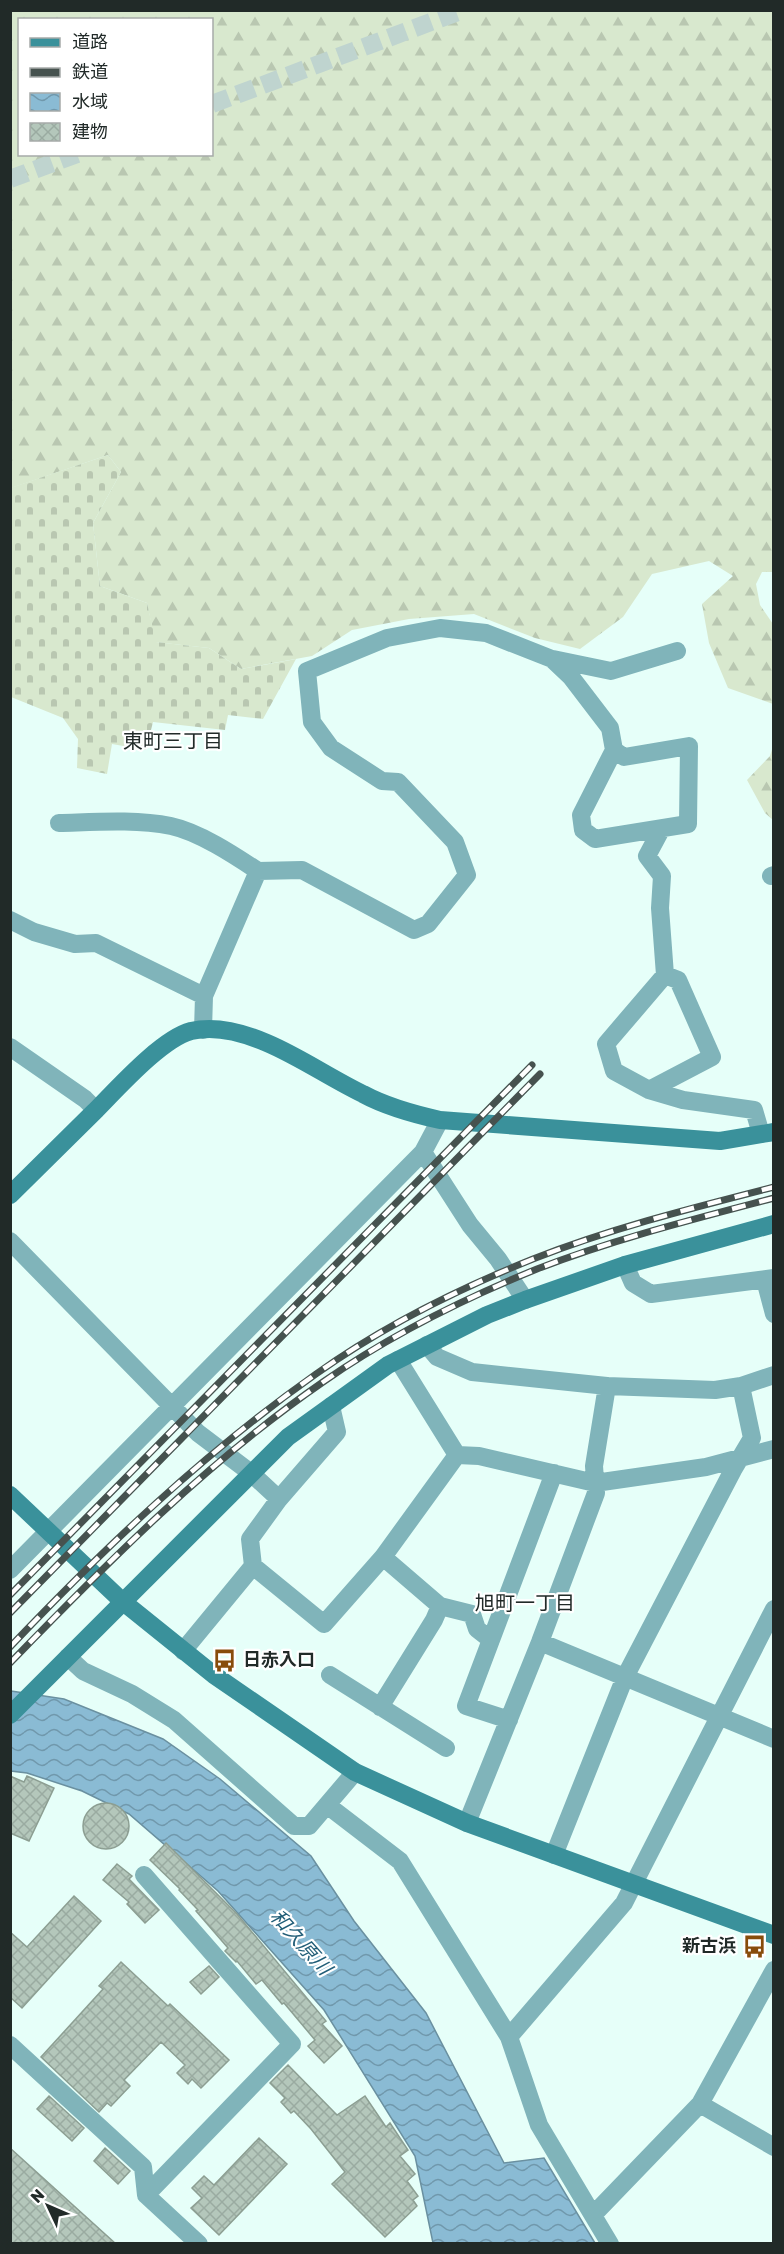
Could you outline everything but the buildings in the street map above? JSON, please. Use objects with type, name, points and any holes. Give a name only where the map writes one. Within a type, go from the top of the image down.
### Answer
[{"type":"street","points":[[59,823],[121,822],[171,826],[187,831],[258,871],[302,870],[414,930],[428,924],[467,875],[455,842],[398,782],[382,781],[331,748],[312,722],[307,671],[387,638],[440,628],[486,633],[552,659],[611,671],[677,651]]},
{"type":"street","points":[[552,659],[571,677],[610,729],[614,750],[581,815],[583,830],[595,838],[688,824],[689,746],[624,757],[614,750]]},
{"type":"street","points":[[10,1195],[139,1066],[190,1031],[217,1029],[267,1043],[365,1095],[408,1113],[440,1120],[720,1141],[768,1133],[753,1110],[683,1100],[649,1090],[614,1071],[606,1044],[665,975],[660,908],[662,876],[647,856],[662,828]]},
{"type":"street","points":[[203,1030],[204,996],[258,871]]},
{"type":"street","points":[[10,920],[33,933],[75,944],[96,943],[204,996]]},
{"type":"street","points":[[649,1090],[712,1057],[678,980],[665,975]]},
{"type":"street","points":[[10,1047],[85,1099],[96,1110]]},
{"type":"street","points":[[10,1570],[423,1152],[440,1120]]},
{"type":"street","points":[[423,1152],[470,1225],[498,1259],[525,1300]]},
{"type":"street","points":[[10,1715],[288,1437],[398,1360],[487,1315],[525,1300],[626,1265],[774,1224]]},
{"type":"street","points":[[10,1241],[198,1433],[251,1473],[279,1499]]},
{"type":"street","points":[[626,1265],[633,1283],[651,1294],[770,1279],[774,1314]]},
{"type":"street","points":[[427,1345],[437,1357],[472,1372],[607,1386],[715,1390],[741,1386],[774,1376]]},
{"type":"street","points":[[398,1360],[457,1455]]},
{"type":"street","points":[[467,1823],[540,1642],[596,1493],[594,1466],[607,1386]]},
{"type":"street","points":[[554,1855],[625,1677],[752,1438],[741,1386]]},
{"type":"street","points":[[331,1406],[337,1432],[279,1499],[250,1539],[253,1566],[324,1624],[383,1557],[457,1455]]},
{"type":"street","points":[[457,1455],[479,1456],[595,1483],[706,1467],[774,1449]]},
{"type":"street","points":[[509,1720],[466,1706],[554,1473]]},
{"type":"street","points":[[10,1496],[122,1601],[183,1651],[355,1772],[467,1823],[774,1935]]},
{"type":"street","points":[[383,1557],[440,1606],[472,1614],[477,1629],[491,1640]]},
{"type":"street","points":[[183,1651],[253,1566]]},
{"type":"street","points":[[380,1707],[434,1620],[440,1606]]},
{"type":"street","points":[[509,2037],[624,1903],[774,1609]]},
{"type":"street","points":[[540,1642],[774,1739]]},
{"type":"street","points":[[68,1657],[82,1671],[132,1694],[174,1720],[294,1826],[309,1826],[355,1772]]},
{"type":"street","points":[[330,1675],[446,1748]]},
{"type":"street","points":[[327,1805],[400,1861],[509,2037],[539,2125],[610,2244]]},
{"type":"street","points":[[144,1875],[292,2044],[146,2195]]},
{"type":"street","points":[[593,2215],[700,2104],[774,1970]]},
{"type":"street","points":[[10,2044],[143,2167],[146,2195],[199,2244]]},
{"type":"street","points":[[700,2104],[774,2147]]},
{"type":"green space","points":[[10,11],[773,11],[774,572],[762,572],[756,584],[760,605],[773,624],[773,704],[728,688],[709,643],[702,604],[733,576],[709,561],[652,574],[623,617],[580,649],[535,638],[474,614],[409,619],[352,630],[312,656],[241,669],[209,648],[155,642],[147,603],[100,586],[93,523],[121,472],[108,455],[11,488]]},
{"type":"green space","points":[[108,455],[121,472],[93,523],[100,586],[147,603],[156,642],[209,648],[241,669],[296,659],[263,719],[228,715],[225,730],[153,722],[146,750],[112,744],[107,774],[77,768],[78,739],[63,718],[11,697],[10,488]]},
{"type":"green space","points":[[773,746],[774,820],[765,813],[747,780],[770,756]]},
{"type":"water","name":"和久原川","points":[[11,1691],[64,1699],[163,1739],[220,1779],[311,1856],[354,1921],[426,2013],[504,2163],[544,2158],[595,2243],[433,2243],[415,2156],[324,2010],[218,1891],[129,1814],[82,1791],[27,1773],[11,1771]]},
{"type":"tunnel","points":[[213,104],[463,10]]},
{"type":"tunnel","points":[[10,179],[72,156]]},
{"type":"railway","points":[[10,1595],[532,1065]]},
{"type":"railway","points":[[10,1613],[540,1074]]},
{"type":"railway","points":[[10,1647],[119,1538],[195,1469],[275,1404],[367,1340],[449,1296],[533,1259],[622,1228],[774,1187]]},
{"type":"railway","points":[[10,1663],[122,1551],[199,1479],[280,1413],[374,1349],[454,1306],[566,1258],[625,1239],[774,1198]]},
{"type":"place","name":"日赤入口","points":[[225,1660]]},
{"type":"place","name":"新古浜","points":[[754,1946]]},
{"type":"district","name":"東町三丁目","points":[[173,741]]},
{"type":"district","name":"旭町一丁目","points":[[525,1603]]}]
